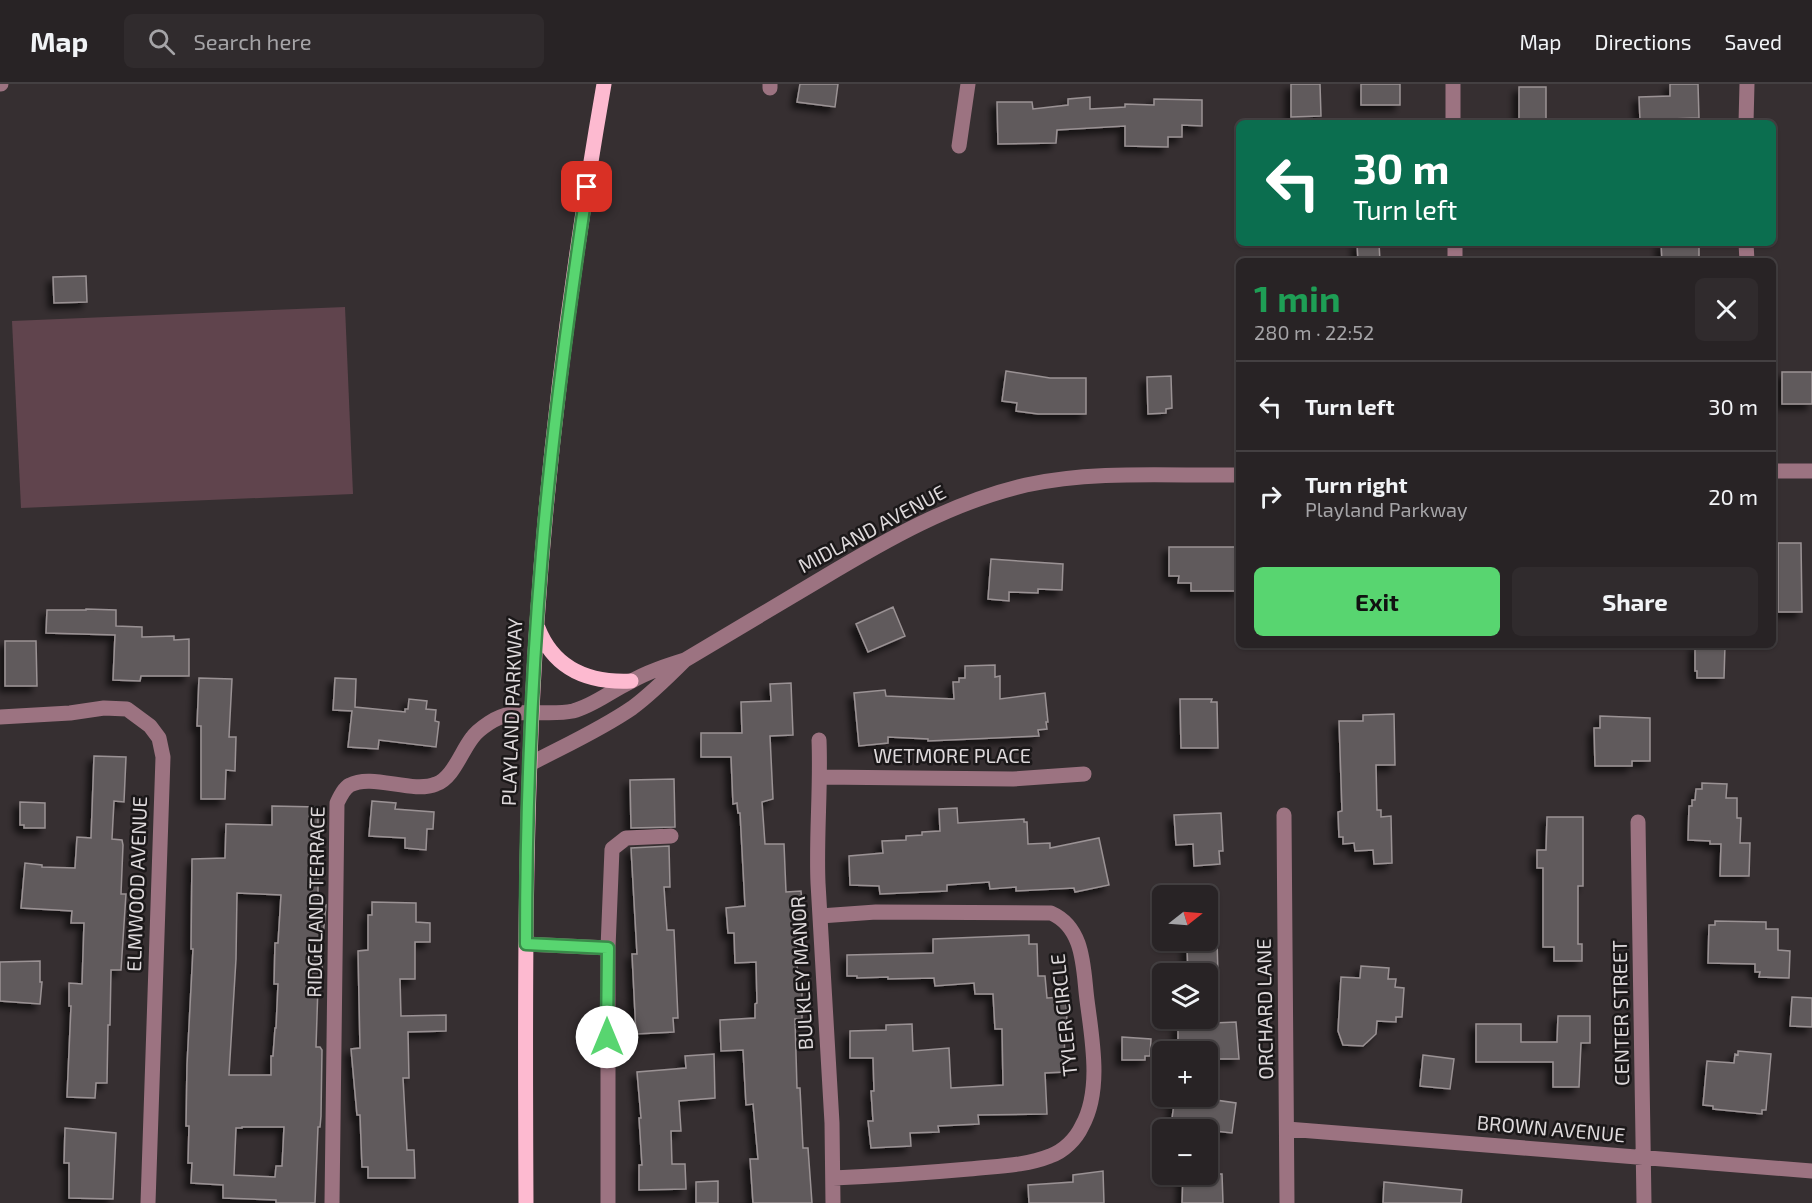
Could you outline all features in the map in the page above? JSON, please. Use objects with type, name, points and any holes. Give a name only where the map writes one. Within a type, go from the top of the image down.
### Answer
[{"type":"main road","name":"PLAYLAND PARKWAY","points":[[526,1203],[526,944],[536,624],[558,393],[580,229],[604,84]]},
{"type":"main road","points":[[536,624],[544,644],[554,657],[568,667],[587,676],[609,682],[631,681]]},
{"type":"street","points":[[959,146],[968,84]]},
{"type":"street","points":[[1453,84],[1453,120]]},
{"type":"street","points":[[1746,120],[1747,84]]},
{"type":"street","points":[[1776,471],[1812,471]]},
{"type":"street","name":"MIDLAND AVENUE","points":[[532,711],[560,713],[576,710],[656,669],[685,660],[890,539],[948,511],[986,496],[1028,485],[1075,479],[1122,476],[1236,475]]},
{"type":"street","name":"MIDLAND AVENUE","points":[[530,764],[594,731],[632,707],[659,686],[685,660]]},
{"type":"street","name":"ELMWOOD AVENUE","points":[[0,717],[70,713],[104,708],[127,709],[150,726],[159,738],[163,757],[148,1203]]},
{"type":"street","name":"RIDGELAND TERRACE","points":[[332,1203],[338,803],[350,785],[377,782],[428,787],[440,783],[450,773],[474,735],[490,722],[509,714],[532,711]]},
{"type":"street","name":"BULKLEY MANOR","points":[[819,741],[817,848],[833,1203]]},
{"type":"street","name":"WETMORE PLACE","points":[[820,777],[1013,779],[1084,774]]},
{"type":"street","name":"ORCHARD LANE","points":[[1284,815],[1287,1203]]},
{"type":"street","name":"CENTER STREET","points":[[1638,822],[1644,1203]]},
{"type":"street","points":[[608,1203],[608,948],[612,849],[626,838],[671,836]]},
{"type":"street","name":"TYLER CIRCLE","points":[[820,916],[876,912],[1051,913],[1060,917],[1070,927],[1080,950],[1092,1056],[1093,1083],[1084,1124],[1076,1137],[1052,1156],[1010,1165],[833,1178]]},
{"type":"street","points":[[526,944],[608,948]]},
{"type":"street","name":"BROWN AVENUE","points":[[1287,1129],[1812,1172]]},
{"type":"shaded area","points":[[345,307],[353,494],[21,508],[12,321]]},
{"type":"building","points":[[800,84],[838,84],[835,107],[797,102]]},
{"type":"building","points":[[1291,84],[1320,84],[1321,116],[1291,117]]},
{"type":"building","points":[[1361,84],[1400,84],[1400,105],[1361,105]]},
{"type":"building","points":[[1670,84],[1698,84],[1699,118],[1640,120],[1639,97],[1670,96]]},
{"type":"building","points":[[1519,87],[1546,87],[1546,119],[1519,119]]},
{"type":"building","points":[[1090,97],[1090,109],[1125,107],[1125,104],[1154,105],[1154,99],[1202,100],[1202,126],[1182,125],[1182,137],[1168,137],[1168,147],[1125,146],[1125,126],[1057,130],[1056,143],[998,144],[997,102],[1032,102],[1033,109],[1068,105],[1068,99]]},
{"type":"building","points":[[1357,246],[1379,246],[1380,258],[1358,258]]},
{"type":"building","points":[[1661,246],[1699,246],[1699,258],[1662,258]]},
{"type":"building","points":[[86,276],[87,302],[54,303],[53,277]]},
{"type":"building","points":[[1006,371],[1050,378],[1086,378],[1086,414],[1038,414],[1016,411],[1017,403],[1002,401]]},
{"type":"building","points":[[1782,372],[1812,372],[1812,404],[1782,404]]},
{"type":"building","points":[[1171,376],[1172,408],[1166,409],[1166,413],[1148,414],[1147,377]]},
{"type":"building","points":[[1778,543],[1801,543],[1802,612],[1778,612]]},
{"type":"building","points":[[1169,547],[1236,547],[1236,591],[1191,591],[1191,583],[1178,583],[1179,576],[1169,576]]},
{"type":"building","points":[[991,559],[1063,564],[1062,590],[1038,589],[1038,593],[1009,592],[1009,601],[988,599]]},
{"type":"building","points":[[893,607],[905,636],[868,652],[856,624]]},
{"type":"building","points":[[47,610],[116,610],[116,626],[142,627],[142,637],[174,636],[174,640],[189,639],[189,676],[141,676],[140,681],[113,680],[115,635],[46,633]]},
{"type":"building","points":[[5,641],[36,641],[37,686],[5,686]]},
{"type":"building","points":[[1695,648],[1725,648],[1724,678],[1697,678],[1697,671],[1695,671]]},
{"type":"building","points":[[995,665],[995,677],[1000,676],[1000,699],[1045,693],[1048,722],[1046,722],[1047,729],[1038,730],[1039,736],[928,741],[928,739],[888,737],[888,743],[859,746],[854,693],[885,690],[886,696],[954,699],[953,682],[959,682],[959,678],[965,678],[965,666]]},
{"type":"building","points":[[199,678],[232,679],[229,737],[236,737],[235,771],[226,770],[225,799],[201,799],[201,726],[197,726]]},
{"type":"building","points":[[335,678],[356,679],[355,707],[405,712],[405,709],[408,709],[409,699],[427,701],[426,709],[436,710],[435,721],[439,722],[436,747],[379,740],[378,749],[348,747],[352,711],[333,710]]},
{"type":"building","points":[[791,683],[793,735],[770,736],[773,799],[762,802],[765,844],[784,844],[786,892],[801,891],[803,915],[795,916],[798,986],[802,986],[802,1019],[795,1019],[797,1088],[800,1088],[803,1148],[808,1148],[812,1203],[753,1203],[750,1159],[758,1159],[753,1104],[746,1105],[743,1050],[721,1051],[720,1020],[755,1018],[755,1004],[757,1003],[756,962],[735,963],[734,933],[728,933],[726,908],[745,906],[740,813],[738,813],[737,803],[733,804],[731,757],[701,757],[701,733],[742,733],[741,702],[771,701],[770,684]]},
{"type":"building","points":[[1180,699],[1212,699],[1211,702],[1217,702],[1218,748],[1181,748]]},
{"type":"building","points":[[1394,714],[1395,765],[1376,765],[1377,810],[1381,810],[1381,817],[1391,816],[1392,863],[1374,864],[1373,850],[1355,851],[1354,843],[1343,844],[1343,837],[1339,837],[1338,812],[1342,811],[1339,721],[1363,721],[1363,715]]},
{"type":"building","points":[[1600,716],[1650,718],[1650,761],[1632,761],[1632,766],[1595,766],[1594,728],[1600,728]]},
{"type":"building","points":[[94,756],[126,757],[124,802],[114,801],[112,839],[122,840],[123,845],[121,894],[126,894],[121,970],[111,970],[107,1083],[96,1083],[95,1098],[67,1097],[71,1006],[69,1006],[69,983],[82,984],[84,923],[71,923],[72,911],[21,908],[25,863],[42,865],[42,867],[75,868],[77,837],[91,838]]},
{"type":"building","points":[[674,779],[675,827],[631,828],[630,780]]},
{"type":"building","points":[[1702,783],[1727,784],[1726,798],[1737,798],[1737,818],[1741,818],[1740,843],[1750,843],[1749,876],[1720,876],[1721,844],[1688,840],[1689,806],[1692,806],[1692,800],[1695,800],[1696,789],[1702,789]]},
{"type":"building","points":[[372,801],[396,803],[395,809],[434,812],[433,829],[427,829],[426,850],[405,848],[405,838],[369,836]]},
{"type":"building","points":[[20,802],[45,803],[45,828],[24,828],[24,825],[20,825]]},
{"type":"building","points":[[272,806],[318,807],[318,905],[326,905],[322,947],[322,987],[318,986],[316,1047],[322,1050],[321,1116],[320,1127],[318,1127],[315,1203],[276,1203],[276,1200],[223,1198],[223,1185],[191,1183],[192,1163],[188,1163],[189,1126],[186,1126],[193,949],[191,949],[192,859],[225,858],[226,824],[272,825]],"holes":[[[237,893],[281,895],[278,943],[275,943],[274,984],[278,984],[271,1075],[229,1075],[236,959]],[[284,1127],[282,1166],[276,1166],[275,1177],[234,1175],[236,1128]]]},
{"type":"building","points":[[957,808],[958,823],[1024,819],[1024,822],[1027,822],[1028,844],[1050,843],[1050,848],[1099,838],[1109,885],[1075,892],[1074,888],[1016,891],[1016,887],[990,889],[989,882],[947,885],[947,891],[880,894],[879,886],[850,885],[849,856],[883,853],[882,841],[906,840],[906,836],[940,831],[939,809]]},
{"type":"building","points":[[1221,813],[1223,851],[1219,851],[1220,864],[1194,866],[1193,844],[1176,845],[1174,815]]},
{"type":"building","points":[[1547,817],[1583,817],[1583,886],[1578,886],[1578,944],[1582,944],[1582,961],[1554,961],[1554,947],[1543,947],[1543,868],[1537,868],[1537,850],[1546,850]]},
{"type":"building","points":[[669,846],[670,887],[664,887],[667,930],[674,930],[678,1018],[673,1018],[674,1032],[636,1034],[632,954],[637,954],[631,848]]},
{"type":"building","points":[[372,902],[416,903],[416,922],[430,923],[430,942],[415,942],[415,979],[400,979],[401,1016],[446,1015],[446,1031],[408,1032],[409,1078],[403,1078],[407,1150],[414,1150],[415,1178],[368,1178],[368,1167],[362,1167],[360,1115],[357,1115],[351,1049],[360,1048],[358,951],[368,950],[368,915],[372,915]]},
{"type":"building","points":[[1715,921],[1766,922],[1766,929],[1778,929],[1778,950],[1790,951],[1789,978],[1759,977],[1760,972],[1755,972],[1755,964],[1708,963],[1709,925],[1715,925]]},
{"type":"building","points":[[1029,935],[1029,944],[1037,944],[1038,976],[1045,976],[1047,998],[1066,997],[1065,1072],[1045,1073],[1047,1114],[978,1115],[979,1124],[938,1126],[939,1132],[910,1133],[911,1146],[871,1148],[868,1121],[873,1121],[871,1091],[874,1091],[873,1058],[850,1058],[850,1031],[886,1030],[886,1025],[912,1024],[913,1051],[949,1048],[951,1088],[1003,1085],[1002,1029],[995,1029],[993,994],[975,994],[974,983],[935,986],[934,978],[888,979],[888,977],[847,976],[847,955],[933,953],[933,939]]},
{"type":"building","points":[[1187,951],[1217,951],[1218,963],[1188,963]]},
{"type":"building","points":[[40,961],[40,982],[42,982],[40,1004],[0,1001],[0,962]]},
{"type":"building","points":[[1361,966],[1389,968],[1388,979],[1396,979],[1395,987],[1404,988],[1402,1017],[1396,1017],[1396,1022],[1377,1021],[1376,1034],[1363,1046],[1343,1045],[1338,1031],[1341,977],[1360,978]]},
{"type":"building","points":[[1792,997],[1812,998],[1812,1027],[1790,1026]]},
{"type":"building","points":[[1558,1016],[1590,1016],[1590,1043],[1581,1043],[1579,1087],[1553,1087],[1553,1062],[1476,1062],[1476,1024],[1521,1024],[1521,1042],[1557,1042]]},
{"type":"building","points":[[1236,1022],[1239,1059],[1218,1059],[1218,1041],[1178,1041],[1178,1029],[1218,1029],[1218,1023]]},
{"type":"building","points":[[1122,1037],[1151,1039],[1150,1056],[1145,1056],[1145,1060],[1122,1060]]},
{"type":"building","points":[[1738,1051],[1771,1054],[1766,1110],[1762,1110],[1762,1114],[1713,1109],[1713,1106],[1703,1105],[1707,1061],[1734,1063],[1735,1054],[1738,1055]]},
{"type":"building","points":[[714,1054],[715,1098],[679,1101],[681,1131],[671,1131],[672,1164],[685,1164],[686,1189],[639,1190],[639,1165],[642,1165],[637,1072],[686,1068],[685,1056]]},
{"type":"building","points":[[1423,1055],[1454,1059],[1450,1089],[1420,1086]]},
{"type":"building","points":[[1218,1100],[1236,1103],[1232,1133],[1218,1131],[1218,1119],[1172,1119],[1174,1107],[1218,1107]]},
{"type":"building","points":[[65,1128],[116,1133],[113,1199],[69,1198],[69,1163],[64,1163]]},
{"type":"building","points":[[1103,1171],[1104,1203],[1029,1203],[1028,1185],[1073,1182],[1073,1175]]},
{"type":"building","points":[[1218,1174],[1222,1174],[1223,1203],[1182,1203],[1183,1185],[1218,1185]]},
{"type":"building","points":[[718,1181],[718,1203],[696,1203],[696,1182]]},
{"type":"building","points":[[1384,1182],[1462,1190],[1461,1203],[1383,1203]]},
{"type":"route","points":[[587,187],[558,393],[536,624],[527,844],[526,944],[608,948],[607,1037]]}]
